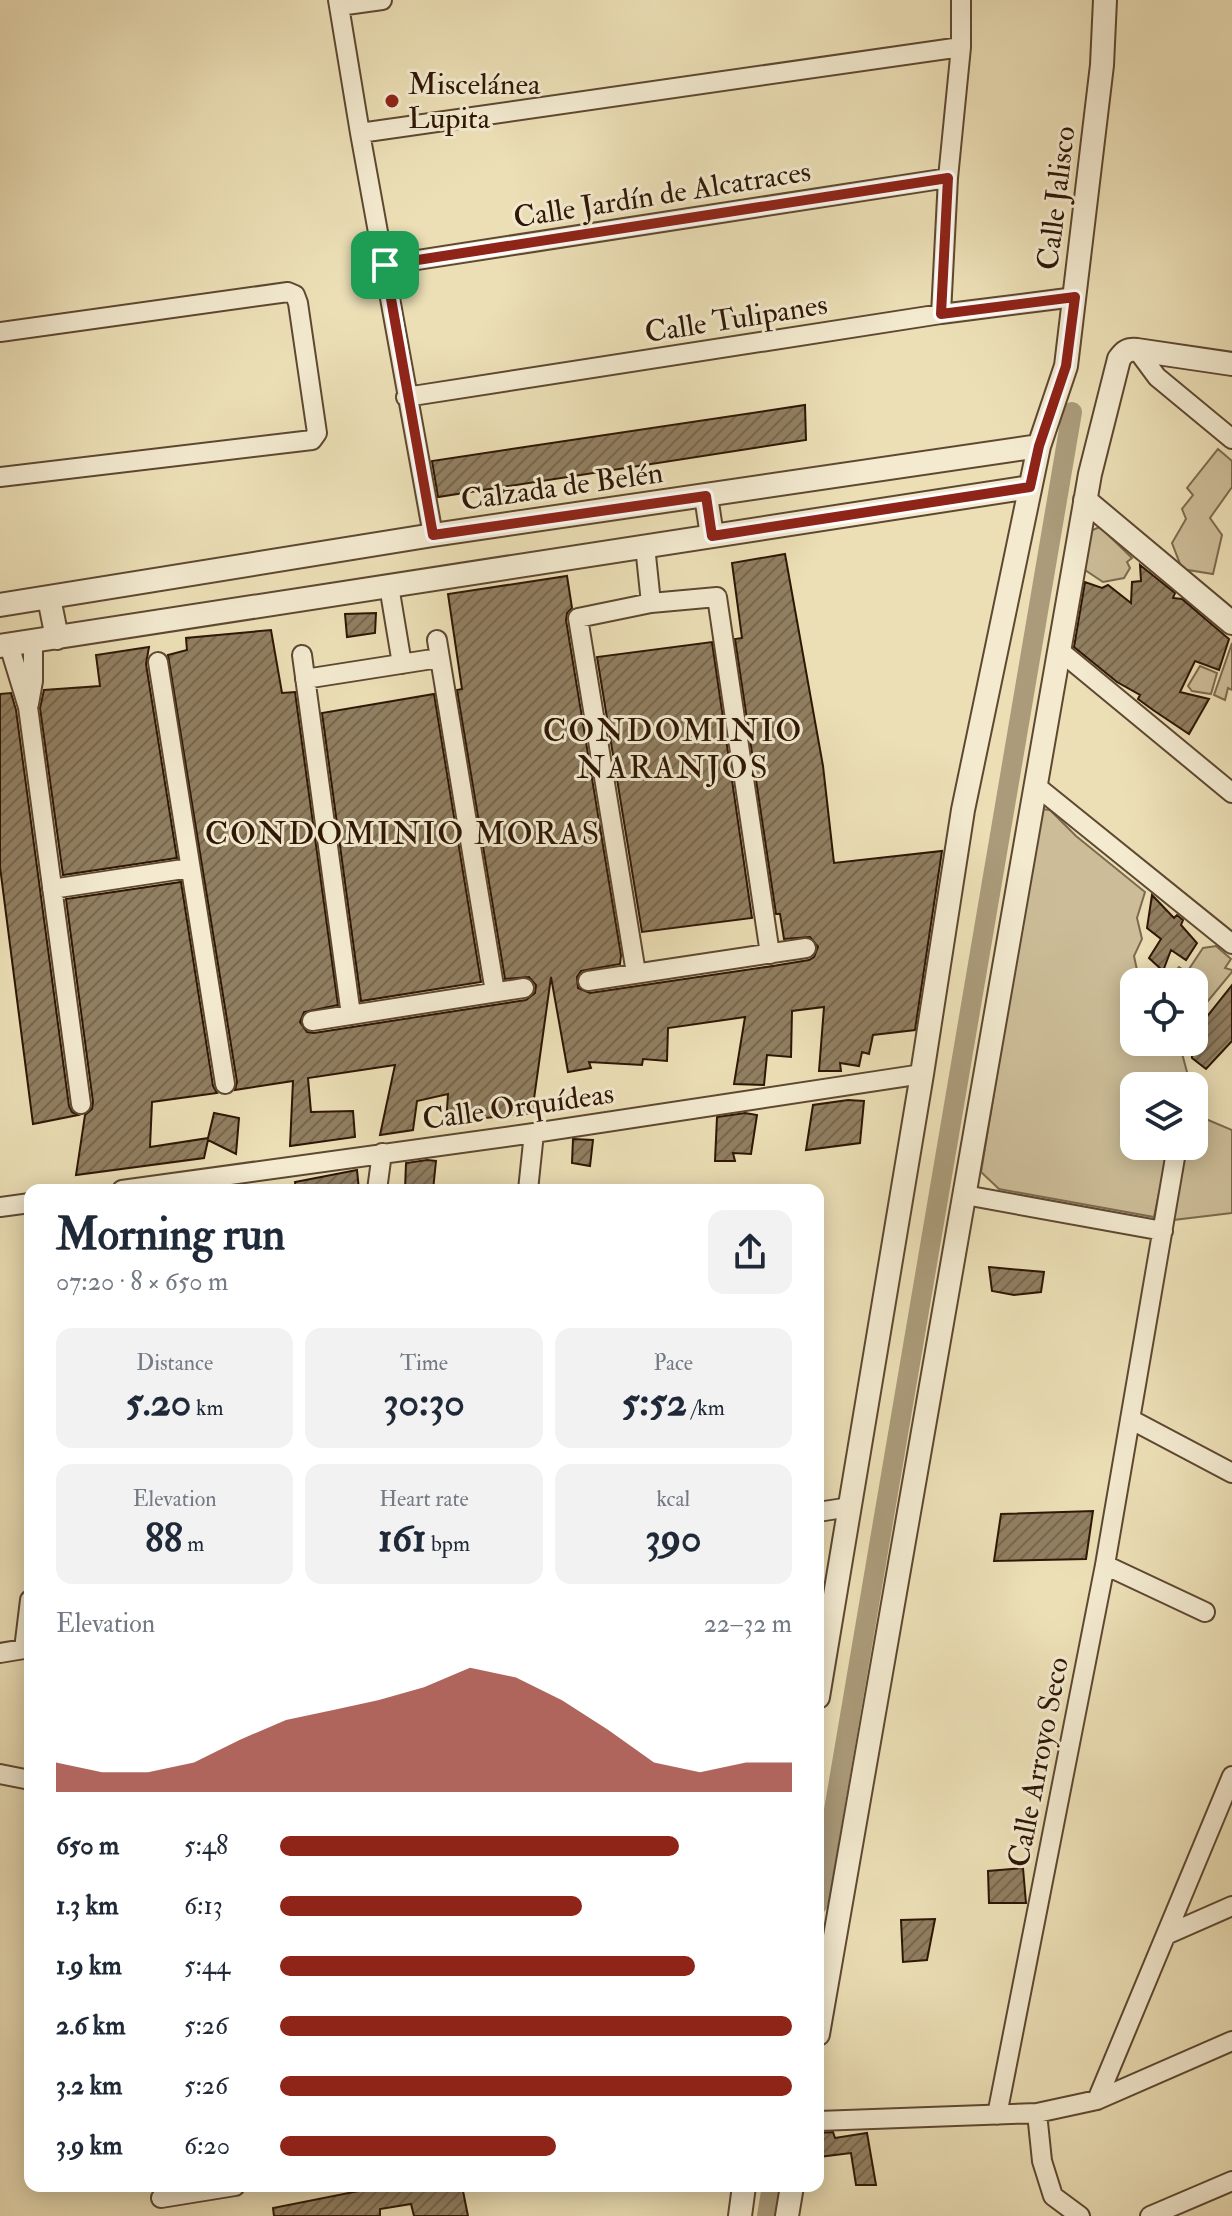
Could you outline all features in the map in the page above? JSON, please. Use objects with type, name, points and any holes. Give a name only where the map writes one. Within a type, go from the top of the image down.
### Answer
[{"type":"street","points":[[382,0],[339,3],[406,397],[433,535]]},
{"type":"street","points":[[941,314],[948,178],[961,47],[961,0]]},
{"type":"street","name":"Calle Jalisco","points":[[824,1642],[850,1507],[963,810],[1039,446],[1066,366],[1102,65],[1105,0]]},
{"type":"street","points":[[360,133],[961,47]]},
{"type":"street","name":"Calle Jardín de Alcatraces","points":[[385,265],[948,178]]},
{"type":"street","points":[[0,332],[288,292],[295,295],[298,303],[317,433],[312,440],[0,477]]},
{"type":"street","name":"Calle Tulipanes","points":[[406,397],[941,314],[1075,297]]},
{"type":"street","points":[[1130,351],[1232,439]]},
{"type":"street","points":[[824,1998],[1085,500],[1119,359],[1130,351],[1232,364]]},
{"type":"street","name":"Calzada de Belén","points":[[0,605],[433,535],[1039,446]]},
{"type":"street","points":[[81,1104],[28,707],[4,646],[1030,487]]},
{"type":"street","points":[[706,496],[712,536]]},
{"type":"street","points":[[1085,500],[1232,623]]},
{"type":"street","points":[[645,546],[651,603]]},
{"type":"street","points":[[389,586],[402,664]]},
{"type":"street","points":[[636,973],[578,618],[651,603],[717,597],[770,954]]},
{"type":"street","points":[[49,598],[57,638]]},
{"type":"street","points":[[28,707],[33,681],[33,641]]},
{"type":"street","points":[[305,679],[402,664],[438,649],[495,992]]},
{"type":"street","points":[[1060,651],[1232,793]]},
{"type":"street","points":[[302,655],[351,1015]]},
{"type":"street","points":[[158,662],[225,1084]]},
{"type":"street","points":[[1035,785],[1232,944]]},
{"type":"street","points":[[52,889],[190,868]]},
{"type":"street","points":[[588,981],[806,948]]},
{"type":"street","points":[[312,1021],[524,988]]},
{"type":"street","name":"Calle Orquídeas","points":[[226,1183],[382,1153],[922,1074]]},
{"type":"street","points":[[529,1184],[534,1133]]},
{"type":"street","points":[[378,1184],[382,1153]]},
{"type":"street","name":"Calle Arroyo Seco","points":[[997,2115],[1105,1565],[1175,1160]]},
{"type":"street","points":[[965,1195],[1163,1231]]},
{"type":"street","points":[[0,1207],[24,1204]]},
{"type":"street","points":[[1130,1419],[1232,1473]]},
{"type":"street","points":[[824,1511],[850,1507]]},
{"type":"street","points":[[1105,1565],[1205,1612]]},
{"type":"street","points":[[0,1653],[24,1649]]},
{"type":"street","points":[[0,1774],[24,1779]]},
{"type":"street","points":[[1097,2100],[1232,1777]]},
{"type":"street","points":[[1166,1935],[1232,1906]]},
{"type":"street","points":[[824,2121],[1037,2113],[1097,2100],[1232,2041]]},
{"type":"street","points":[[1037,2113],[1042,2161],[1053,2196],[1080,2216]]},
{"type":"street","points":[[1150,2216],[1232,2181]]},
{"type":"street","points":[[161,2198],[198,2192]]},
{"type":"street","points":[[740,2216],[743,2192]]},
{"type":"street","points":[[787,2216],[791,2192]]},
{"type":"shaded area","points":[[1218,449],[1232,461],[1232,487],[1210,518],[1222,535],[1213,574],[1182,569],[1172,543],[1186,519],[1182,509],[1193,495],[1187,488]]},
{"type":"shaded area","points":[[1100,527],[1132,558],[1127,562],[1130,568],[1124,578],[1103,582],[1085,570],[1090,531]]},
{"type":"shaded area","points":[[1232,643],[1232,690],[1228,688],[1225,700],[1214,695]]},
{"type":"shaded area","points":[[1200,666],[1217,673],[1211,694],[1192,691],[1188,686]]},
{"type":"shaded area","points":[[1041,809],[1050,810],[1076,836],[1145,892],[1137,918],[1142,939],[1134,956],[1137,968],[1120,968],[1120,1056],[1183,1056],[1187,1072],[1120,1072],[1120,1160],[1166,1160],[1154,1217],[999,1189],[981,1172]]},
{"type":"shaded area","points":[[1216,946],[1231,959],[1225,968],[1232,972],[1208,1001],[1208,968],[1190,968],[1203,948]]},
{"type":"shaded area","points":[[1208,1120],[1232,1130],[1232,1213],[1173,1220],[1184,1160],[1208,1160]]},
{"type":"building","points":[[805,405],[806,440],[438,497],[432,461]]},
{"type":"building","points":[[785,554],[823,766],[834,863],[942,851],[915,1030],[873,1035],[869,1054],[862,1052],[859,1066],[840,1063],[841,1071],[819,1071],[824,1007],[792,1011],[791,1057],[767,1055],[764,1085],[734,1084],[745,1017],[668,1028],[667,1061],[643,1059],[642,1065],[589,1062],[591,1068],[568,1072],[551,977],[532,1113],[446,1125],[448,1094],[417,1101],[413,1130],[380,1135],[395,1065],[308,1078],[311,1112],[353,1111],[355,1137],[290,1146],[293,1081],[235,1090],[237,1082],[168,655],[187,650],[186,638],[271,630],[282,693],[295,692],[338,1005],[304,1012],[300,1022],[307,1032],[526,1000],[535,993],[536,985],[529,977],[505,979],[457,690],[462,689],[448,594],[567,576],[572,608],[566,620],[621,955],[620,964],[581,971],[577,977],[578,988],[590,993],[773,966],[809,960],[814,957],[818,947],[810,937],[784,939],[780,914],[776,914],[735,639],[742,638],[732,563]]},
{"type":"building","points":[[1140,565],[1175,593],[1173,598],[1182,599],[1229,639],[1219,670],[1195,661],[1180,692],[1209,699],[1189,734],[1138,699],[1140,695],[1117,682],[1074,647],[1085,582],[1102,588],[1108,585],[1131,603],[1132,582],[1141,581]]},
{"type":"building","points":[[376,613],[375,633],[347,637],[345,614]]},
{"type":"building","points":[[712,642],[752,918],[642,932],[597,657]]},
{"type":"building","points":[[149,647],[146,664],[177,858],[63,875],[40,708],[44,690],[100,686],[96,655]]},
{"type":"building","points":[[11,693],[16,710],[69,1106],[78,1115],[33,1124],[0,867],[0,694]]},
{"type":"building","points":[[434,694],[481,982],[361,1001],[322,713]]},
{"type":"building","points":[[181,882],[213,1086],[217,1093],[152,1102],[150,1147],[208,1138],[214,1113],[239,1118],[236,1154],[208,1140],[204,1158],[76,1175],[85,1115],[92,1109],[93,1102],[66,899]]},
{"type":"building","points":[[1152,895],[1174,918],[1177,915],[1183,920],[1181,925],[1197,943],[1186,960],[1171,950],[1164,968],[1160,968],[1149,958],[1161,939],[1147,928]]},
{"type":"building","points":[[1232,985],[1232,1041],[1206,1069],[1192,1056],[1208,1056],[1208,1015]]},
{"type":"building","points":[[864,1101],[860,1143],[806,1150],[813,1105]]},
{"type":"building","points":[[745,1113],[757,1115],[751,1154],[733,1153],[735,1161],[715,1161],[717,1117]]},
{"type":"building","points":[[573,1139],[593,1140],[590,1166],[572,1163]]},
{"type":"building","points":[[436,1161],[434,1184],[405,1184],[406,1163]]},
{"type":"building","points":[[357,1170],[358,1184],[295,1184]]},
{"type":"building","points":[[989,1267],[1044,1272],[1041,1292],[1014,1295],[992,1291]]},
{"type":"building","points":[[1093,1511],[1086,1559],[994,1561],[1001,1514]]},
{"type":"building","points":[[1023,1868],[1026,1903],[989,1903],[988,1871]]},
{"type":"building","points":[[935,1919],[927,1960],[903,1962],[901,1920]]},
{"type":"building","points":[[833,2132],[835,2138],[867,2133],[876,2185],[856,2185],[851,2153],[824,2156],[824,2133]]},
{"type":"building","points":[[354,2192],[463,2192],[468,2216],[414,2216],[411,2204],[380,2209],[380,2216],[274,2216],[273,2208]]},
{"type":"waterway","points":[[824,1869],[1072,412]]},
{"type":"waterway","points":[[767,2216],[771,2192]]},
{"type":"place","name":"Miscelánea Lupita","points":[[392,101]]},
{"type":"district","name":"CONDOMINIO NARANJOS","points":[[673,748]]},
{"type":"district","name":"CONDOMINIO MORAS","points":[[403,833]]},
{"type":"route","points":[[948,178],[941,314],[1075,297],[1066,366],[1039,446],[1030,487],[712,536],[706,496],[433,535],[406,397],[385,265],[948,178]]}]
